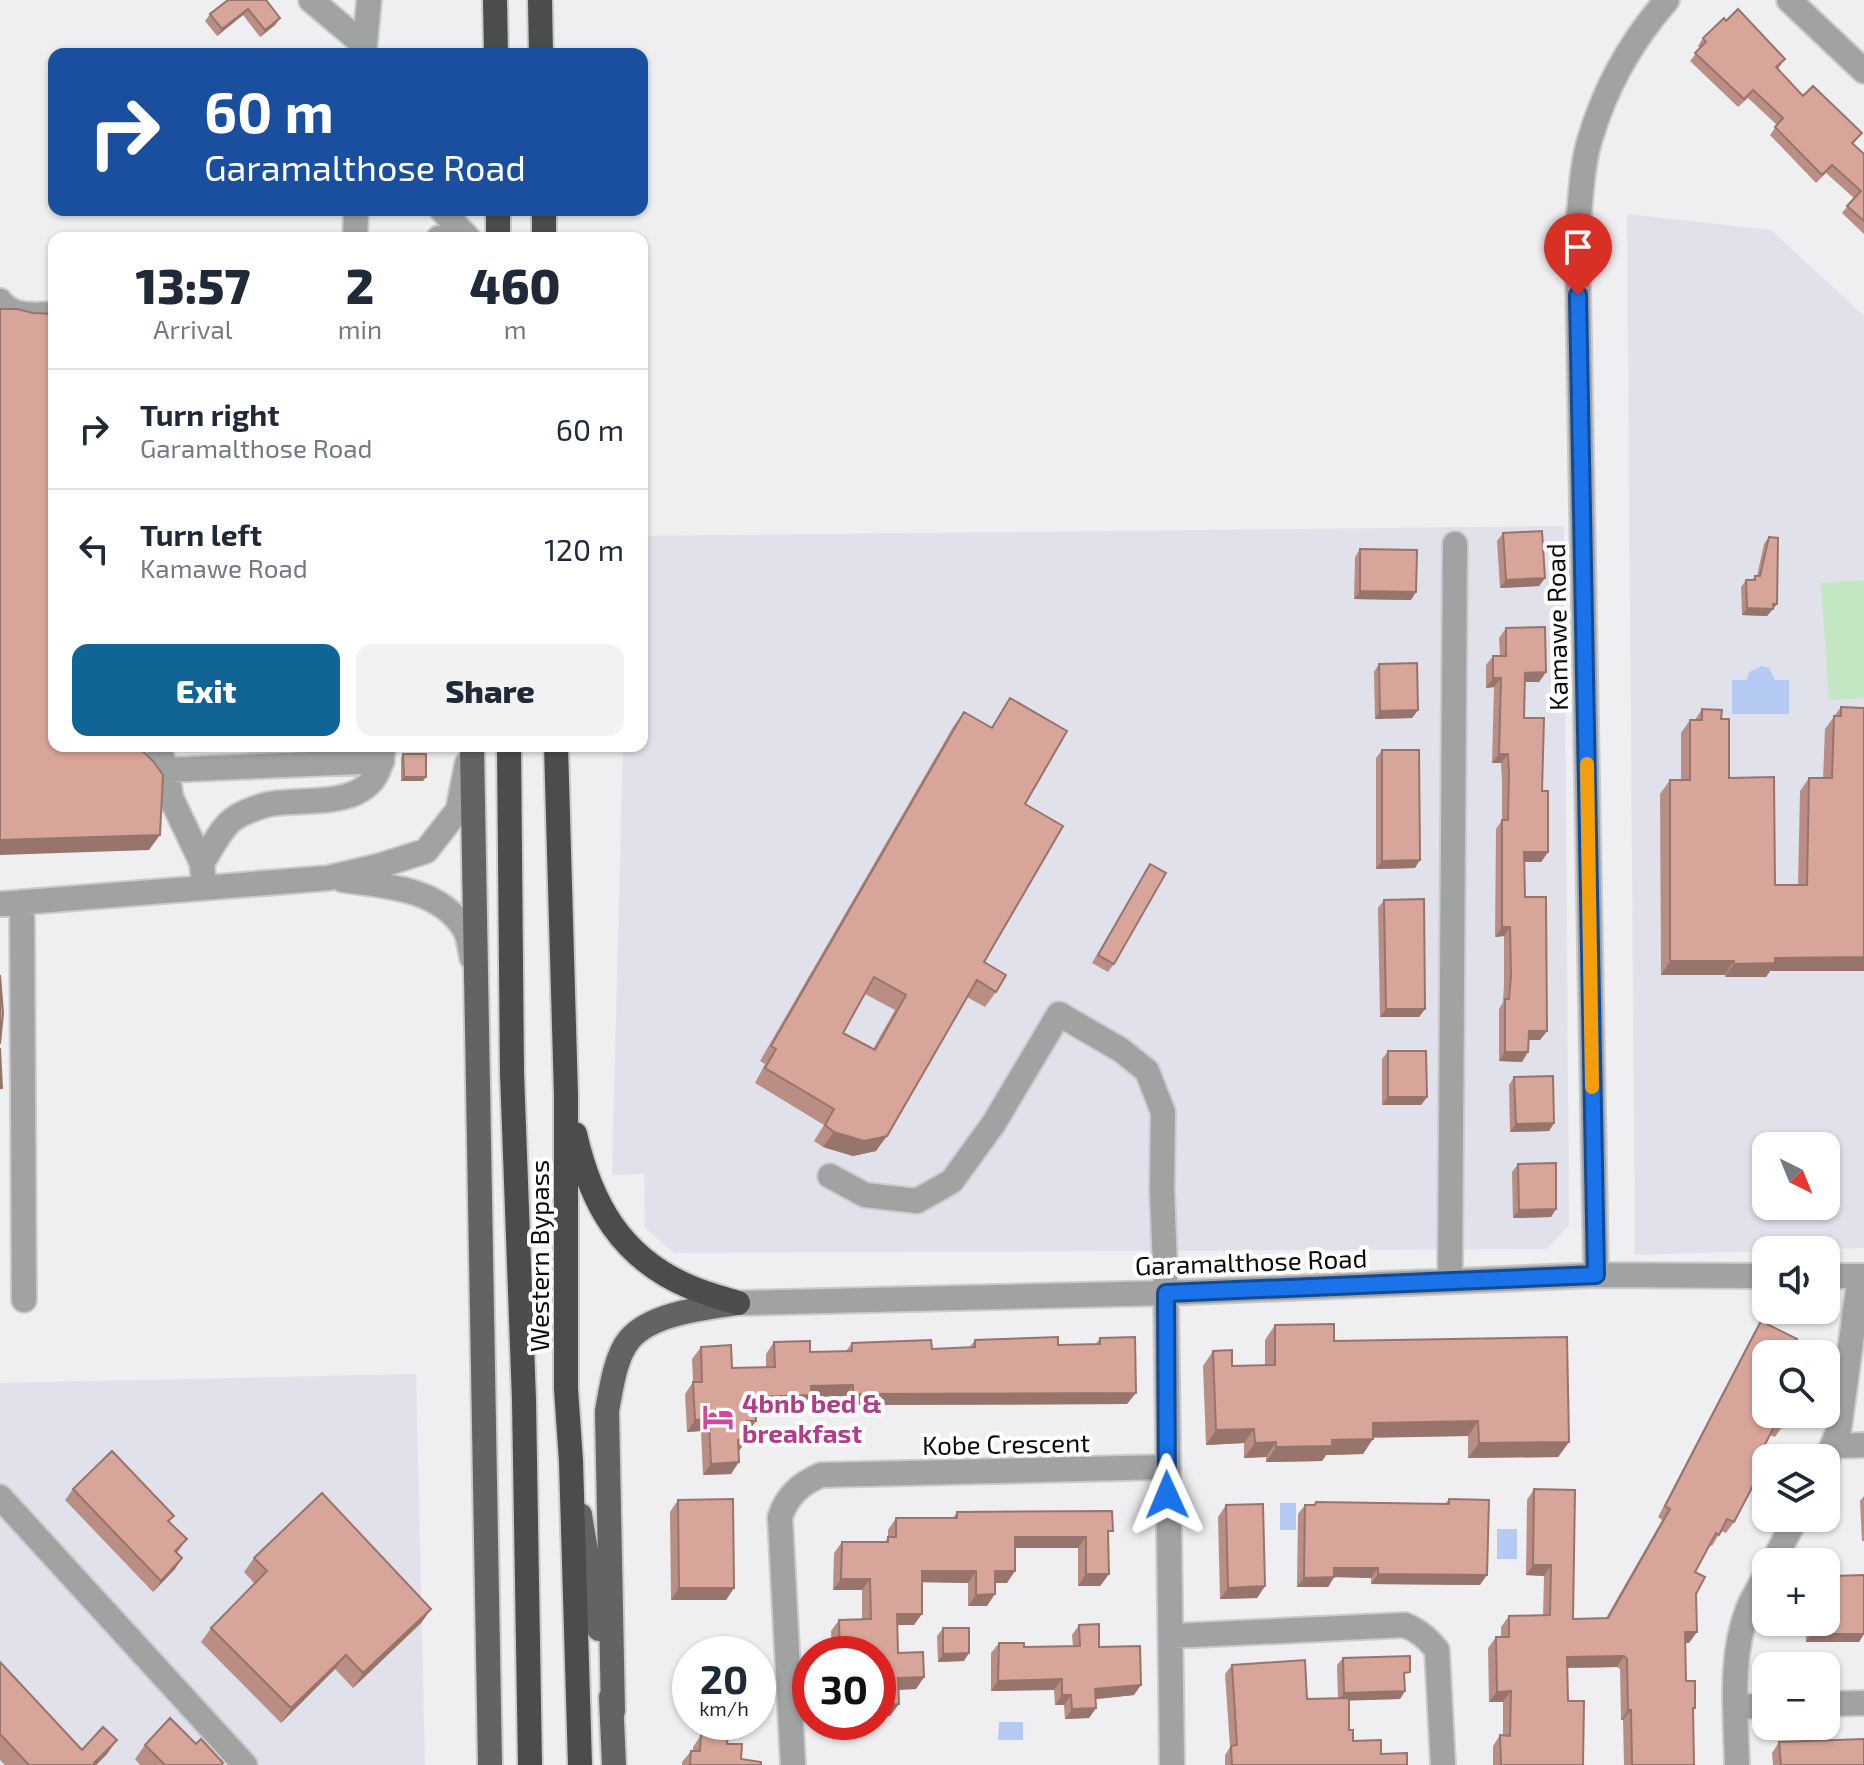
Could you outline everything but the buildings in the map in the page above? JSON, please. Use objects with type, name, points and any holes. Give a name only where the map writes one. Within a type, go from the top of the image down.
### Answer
[{"type":"highway","points":[[495,0],[496,48]]},
{"type":"highway","points":[[540,0],[541,48]]},
{"type":"highway","name":"Western Bypass","points":[[509,752],[512,1073],[524,1400],[530,1765]]},
{"type":"highway","name":"Western Bypass","points":[[556,752],[566,1096],[566,1389],[580,1765]]},
{"type":"highway","points":[[566,1096],[581,1161],[596,1199],[619,1238],[646,1262],[689,1287],[738,1303]]},
{"type":"main road","points":[[471,752],[490,1765]]},
{"type":"main road","points":[[614,1765],[607,1411],[614,1374],[629,1340],[658,1319],[695,1309],[738,1303]]},
{"type":"main road","points":[[571,1461],[613,1711]]},
{"type":"street","points":[[311,0],[363,48]]},
{"type":"street","points":[[364,48],[369,0]]},
{"type":"street","name":"Kamawe Road","points":[[1596,1275],[1577,232],[1589,142],[1613,80],[1642,29],[1667,0]]},
{"type":"street","points":[[1789,0],[1864,71]]},
{"type":"street","points":[[448,216],[462,232]]},
{"type":"street","points":[[0,301],[4,307],[24,315],[48,314]]},
{"type":"street","points":[[1450,1281],[1455,544]]},
{"type":"street","points":[[160,752],[167,770],[171,798],[202,863],[204,889]]},
{"type":"street","points":[[24,1300],[11,903],[328,878],[426,851],[458,810],[470,752]]},
{"type":"street","points":[[167,770],[382,754],[368,786],[346,798],[269,804],[237,817],[227,825],[202,863]]},
{"type":"street","points":[[328,878],[416,893],[443,904],[465,930],[476,975]]},
{"type":"street","points":[[830,1176],[865,1195],[917,1201],[952,1181],[994,1123],[1059,1014],[1121,1050],[1147,1071],[1163,1112],[1172,1765]]},
{"type":"street","name":"Garamalthose Road","points":[[738,1303],[1166,1293],[1596,1275],[1752,1276]]},
{"type":"street","points":[[1834,1444],[1839,1429],[1862,1276],[1840,1276]]},
{"type":"street","points":[[1840,1451],[1864,1445]]},
{"type":"street","name":"Kobe Crescent","points":[[793,1765],[780,1517],[785,1502],[808,1480],[821,1475],[1166,1467]]},
{"type":"street","points":[[0,1497],[245,1765]]},
{"type":"street","points":[[1737,1765],[1735,1682],[1739,1641],[1752,1602]]},
{"type":"street","points":[[1172,1636],[1405,1625],[1416,1630],[1437,1650],[1443,1765]]},
{"type":"street","points":[[1840,1704],[1864,1703]]},
{"type":"street","points":[[1736,1707],[1752,1706]]},
{"type":"shaded area","points":[[1627,214],[1771,230],[1864,316],[1864,1248],[1840,1249],[1840,1236],[1752,1236],[1752,1251],[1635,1255]]},
{"type":"shaded area","points":[[1564,526],[1569,1225],[1547,1249],[674,1253],[645,1228],[644,1174],[612,1175],[623,752],[648,752],[648,536]]},
{"type":"shaded area","points":[[416,1374],[425,1765],[0,1765],[0,1383]]},
{"type":"green space","points":[[1864,580],[1864,698],[1829,700],[1821,583]]},
{"type":"water","points":[[1762,666],[1769,668],[1775,680],[1789,680],[1789,714],[1732,714],[1732,680],[1747,680],[1749,672]]},
{"type":"water","points":[[1280,1503],[1296,1503],[1296,1530],[1280,1530]]},
{"type":"water","points":[[1497,1529],[1517,1529],[1517,1559],[1497,1559]]},
{"type":"water","points":[[999,1722],[1023,1722],[1023,1740],[998,1740]]},
{"type":"slow traffic","points":[[1587,764],[1592,1087]]},
{"type":"place","name":"4bnb bed & breakfast","points":[[718,1417]]},
{"type":"route","points":[[1167,1495],[1166,1293],[1596,1275],[1578,295]]}]
